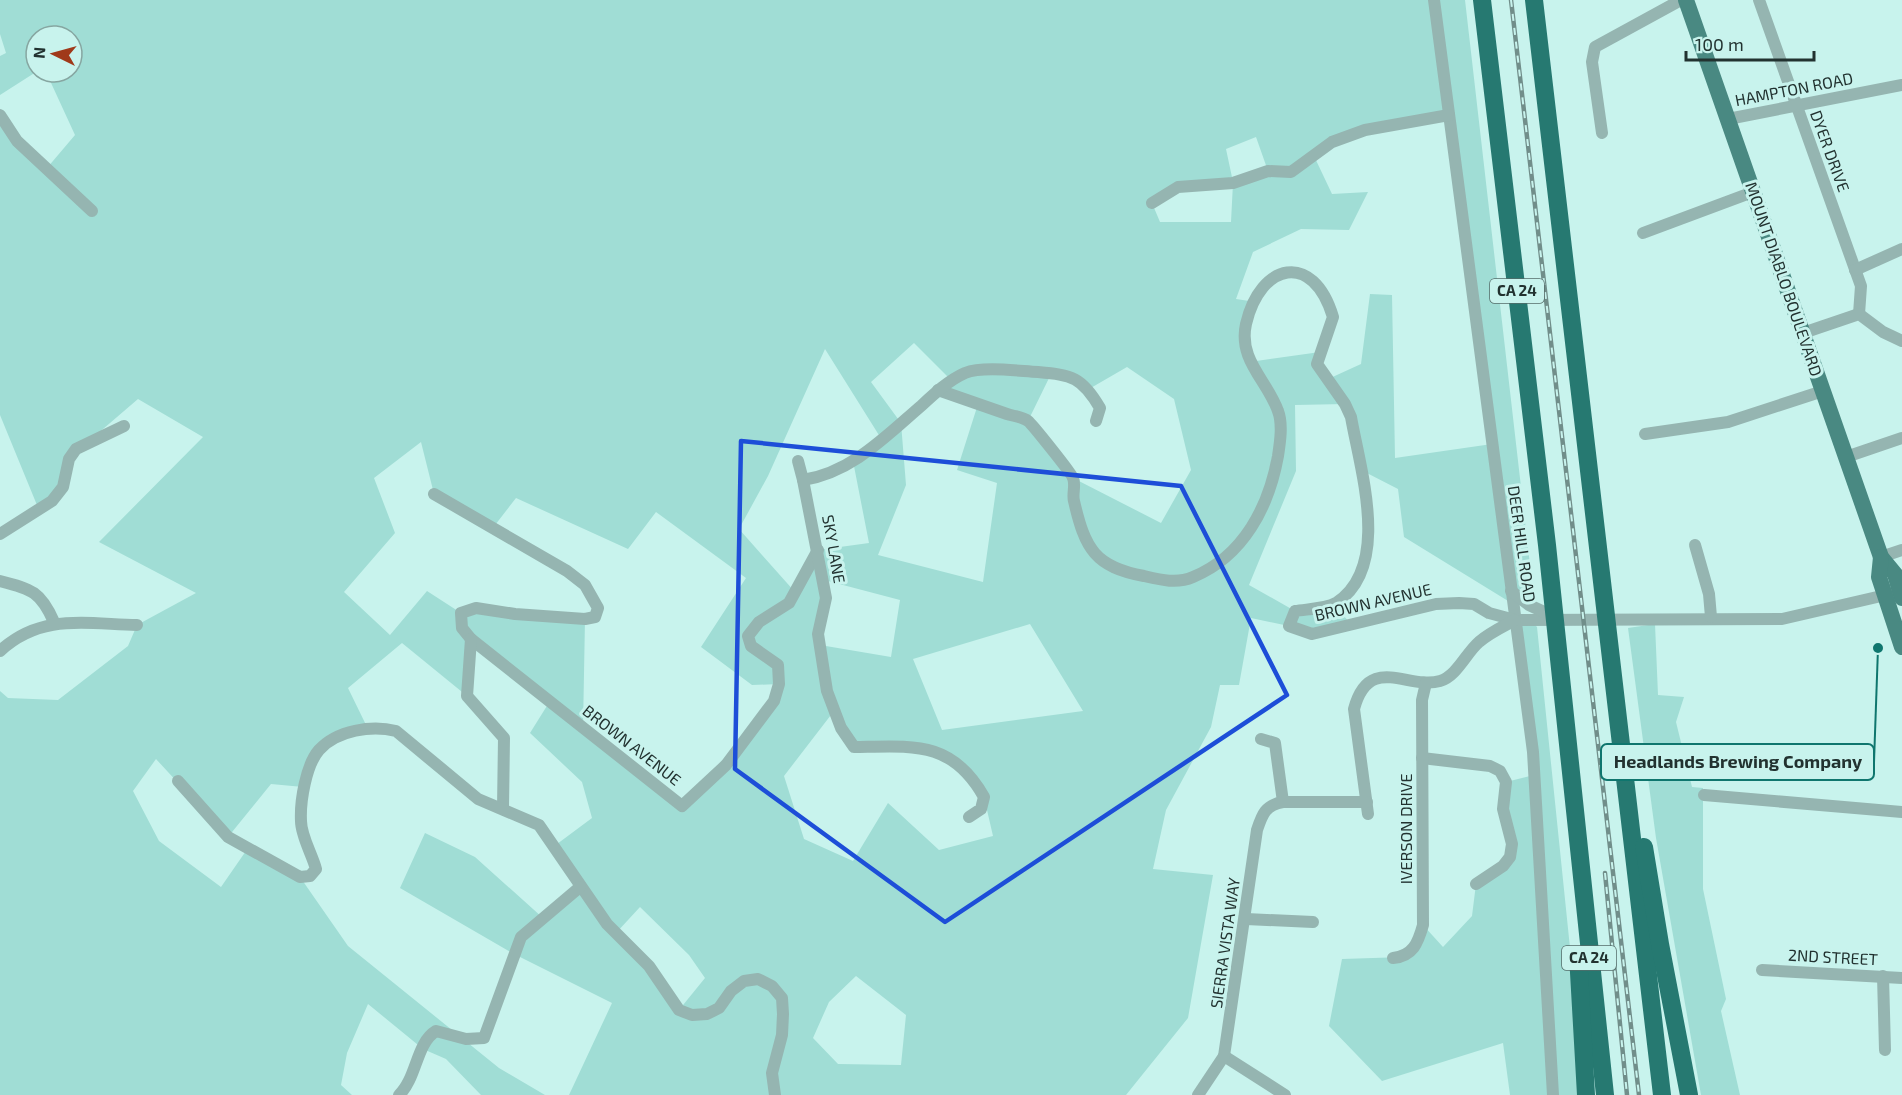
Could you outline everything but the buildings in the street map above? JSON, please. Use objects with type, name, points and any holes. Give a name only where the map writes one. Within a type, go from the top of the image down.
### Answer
[{"type":"highway","name":"CA 24","points":[[1482,0],[1551,583],[1605,1095]]},
{"type":"highway","name":"CA 24","points":[[1534,0],[1611,656],[1621,721],[1662,1095]]},
{"type":"highway","points":[[1621,721],[1689,1095]]},
{"type":"highway","points":[[1575,822],[1577,951],[1586,1095]]},
{"type":"main road","name":"MOUNT DIABLO BOULEVARD","points":[[1684,0],[1728,119],[1881,557],[1895,574],[1902,647]]},
{"type":"street","name":"DEER HILL ROAD","points":[[1434,0],[1533,752],[1553,1095]]},
{"type":"street","points":[[1602,133],[1592,62],[1595,47],[1684,0]]},
{"type":"street","name":"DYER DRIVE","points":[[1759,0],[1855,270],[1862,295],[1858,314]]},
{"type":"street","name":"HAMPTON ROAD","points":[[1728,119],[1902,85]]},
{"type":"street","points":[[1152,203],[1178,187],[1233,183],[1269,171],[1291,172],[1332,142],[1365,130],[1449,114]]},
{"type":"street","points":[[0,116],[17,141],[92,211]]},
{"type":"street","points":[[1643,233],[1753,192]]},
{"type":"street","points":[[1855,270],[1902,249]]},
{"type":"street","name":"BROWN AVENUE","points":[[938,390],[1028,421],[1073,478],[1073,499],[1089,546],[1107,566],[1170,581],[1192,578],[1212,566],[1244,539],[1263,511],[1275,473],[1281,441],[1279,412],[1249,363],[1245,337],[1246,323],[1269,280],[1279,273],[1300,272],[1323,290],[1333,317],[1317,364],[1345,404],[1351,417],[1370,525],[1367,552],[1351,589],[1334,605],[1295,611],[1289,626],[1312,634],[1436,604],[1459,603],[1474,604],[1489,613],[1515,620],[1711,617],[1782,619],[1896,595]]},
{"type":"street","points":[[1803,333],[1858,314],[1883,332],[1902,341]]},
{"type":"street","points":[[803,480],[838,470],[870,450],[938,390],[966,372],[1000,370],[1072,375],[1089,389],[1100,408],[1096,421]]},
{"type":"street","points":[[1645,434],[1728,422],[1823,391]]},
{"type":"street","points":[[0,534],[52,501],[63,487],[69,459],[76,449],[124,426]]},
{"type":"street","points":[[1846,458],[1902,438]]},
{"type":"street","name":"SKY LANE","points":[[798,461],[826,598],[818,634],[827,690],[841,728],[854,747],[909,748],[948,755],[965,767],[984,797],[981,809],[969,817]]},
{"type":"street","points":[[434,494],[567,571],[585,585],[598,608],[595,617],[585,619],[515,614],[476,608],[461,613],[462,628],[471,639],[467,696],[504,738],[503,808]]},
{"type":"street","points":[[1695,545],[1709,594],[1711,617]]},
{"type":"street","points":[[1881,557],[1902,549]]},
{"type":"street","name":"BROWN AVENUE","points":[[471,639],[682,806],[726,765],[774,701],[779,684],[778,665],[751,646],[748,636],[759,622],[789,603],[818,550]]},
{"type":"street","points":[[0,581],[39,594],[46,603],[54,622]]},
{"type":"street","points":[[1511,591],[1528,605],[1556,618]]},
{"type":"street","points":[[1261,739],[1275,743],[1283,802],[1367,808],[1354,709],[1357,697],[1376,680],[1389,676],[1426,683],[1442,681],[1454,672],[1480,640],[1515,620]]},
{"type":"street","points":[[0,651],[16,640],[54,622],[137,625]]},
{"type":"street","name":"IVERSON DRIVE","points":[[1394,958],[1404,957],[1417,946],[1423,926],[1422,700],[1426,683]]},
{"type":"street","points":[[178,782],[228,837],[300,876],[310,876],[316,869],[300,823],[303,787],[319,751],[345,734],[381,727],[396,731],[478,799],[539,825],[607,924],[649,966],[679,1010],[692,1015],[707,1014],[719,1008],[731,992],[744,981],[758,979],[772,986],[782,998],[783,1014],[782,1035],[772,1072],[775,1095]]},
{"type":"street","points":[[1422,758],[1490,766],[1500,771],[1506,782],[1503,809],[1512,844],[1510,857],[1503,866],[1476,884]]},
{"type":"street","points":[[1704,795],[1902,812]]},
{"type":"street","name":"SIERRA VISTA WAY","points":[[1198,1095],[1224,1056],[1246,919],[1257,830],[1264,811],[1272,804],[1283,802]]},
{"type":"street","points":[[399,1095],[409,1086],[428,1036],[436,1031],[466,1040],[484,1038],[521,937],[580,887]]},
{"type":"street","points":[[1246,919],[1313,922]]},
{"type":"street","name":"2ND STREET","points":[[1762,970],[1902,978]]},
{"type":"street","points":[[1883,976],[1885,1050]]},
{"type":"street","points":[[1224,1056],[1285,1095]]},
{"type":"highlighted area","points":[[741,441],[1181,486],[1287,695],[945,922],[735,769]]},
{"type":"shaded area","points":[[0,0],[1465,0],[1534,600],[1527,599],[1513,604],[1404,537],[1398,489],[1361,470],[1345,404],[1295,405],[1296,471],[1249,585],[1295,611],[1334,605],[1351,624],[1312,634],[1289,626],[1251,618],[1239,685],[1220,685],[1211,727],[1166,810],[1153,869],[1213,875],[1188,1018],[1126,1095],[569,1095],[612,1003],[514,954],[400,888],[425,833],[475,857],[543,918],[579,887],[553,847],[592,818],[582,782],[530,733],[550,701],[472,640],[467,696],[402,643],[348,688],[368,729],[319,751],[303,787],[271,784],[228,837],[156,759],[133,791],[159,841],[221,887],[248,848],[300,877],[348,946],[499,1068],[545,1095],[481,1095],[446,1059],[423,1049],[368,1004],[347,1053],[341,1085],[352,1095],[0,1095],[0,691],[8,698],[58,700],[128,646],[137,625],[196,593],[99,542],[203,437],[138,399],[89,441],[76,449],[63,487],[39,510],[0,415],[0,115],[47,168],[75,135],[52,84],[84,84],[84,24],[24,24],[24,80],[0,95],[0,56],[6,53],[0,34]],"holes":[[[1448,115],[1492,444],[1395,458],[1392,295],[1370,294],[1361,364],[1326,380],[1320,352],[1249,362],[1247,323],[1256,302],[1236,299],[1253,252],[1301,229],[1349,230],[1368,192],[1332,194],[1314,156],[1365,130]],[[1256,137],[1268,171],[1233,182],[1226,149]],[[1233,183],[1231,222],[1160,222],[1152,203],[1178,187]],[[914,343],[952,381],[938,390],[978,404],[957,470],[997,483],[983,582],[878,555],[906,485],[901,423],[871,382]],[[825,349],[882,440],[853,461],[869,543],[818,550],[795,592],[739,529],[768,476]],[[1127,367],[1174,399],[1191,470],[1161,523],[1073,478],[1028,421],[1051,374],[1089,389]],[[421,442],[434,494],[492,529],[516,498],[628,549],[656,512],[746,578],[701,647],[752,685],[779,684],[726,765],[682,805],[583,728],[585,619],[461,613],[427,591],[390,635],[344,592],[395,533],[374,478]],[[824,580],[900,600],[891,657],[820,645]],[[1030,624],[1083,711],[942,730],[913,659]],[[834,711],[854,747],[948,755],[984,797],[993,836],[939,850],[888,803],[853,861],[804,839],[784,776]],[[640,907],[689,955],[705,978],[679,1010],[616,933]],[[856,976],[906,1015],[901,1065],[838,1064],[813,1038],[829,1002]]]},
{"type":"shaded area","points":[[1529,619],[1537,627],[1573,977],[1580,1095],[1510,1095],[1503,1043],[1382,1081],[1329,1026],[1342,959],[1404,957],[1423,925],[1443,947],[1472,916],[1476,884],[1510,857],[1506,782],[1534,775],[1515,620]]},
{"type":"shaded area","points":[[1655,624],[1658,695],[1684,697],[1676,722],[1692,787],[1703,788],[1703,889],[1726,999],[1721,1011],[1740,1095],[1701,1095],[1656,838],[1628,628]]},
{"type":"railway","points":[[1511,0],[1639,1095]]},
{"type":"railway","points":[[1605,873],[1627,1095]]},
{"type":"place","name":"Headlands Brewing Company","points":[[1878,648]]}]
